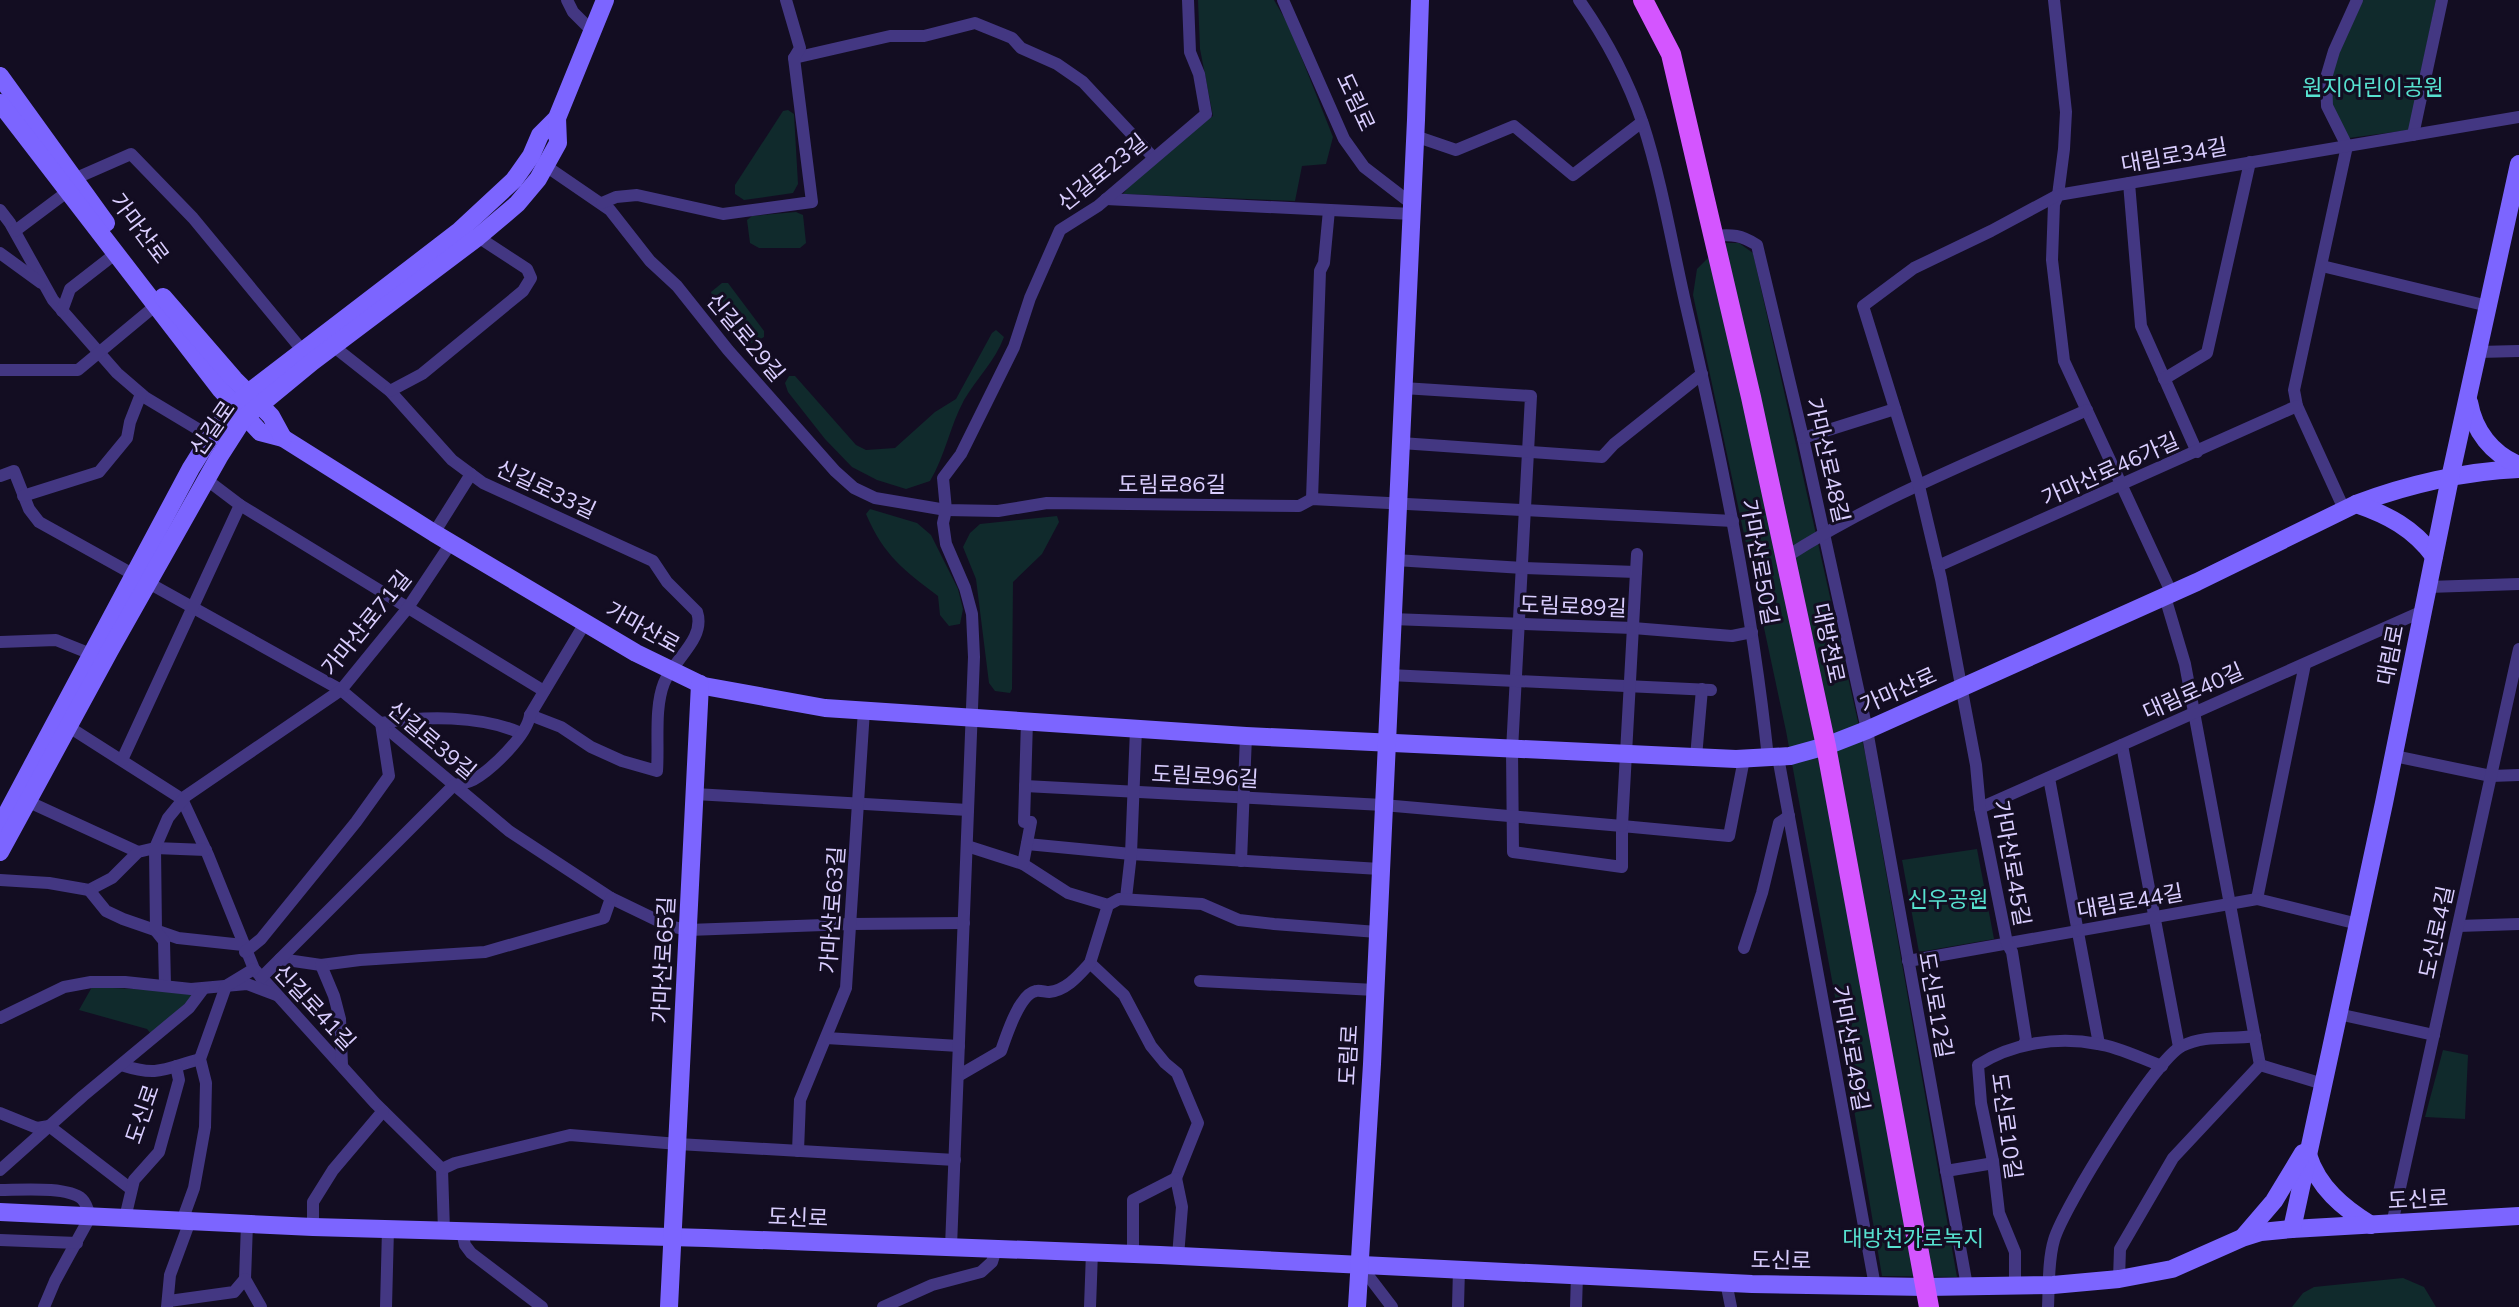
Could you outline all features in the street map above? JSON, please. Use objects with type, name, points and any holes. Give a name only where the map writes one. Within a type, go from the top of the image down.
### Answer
[{"type":"main road","name":"신길로","points":[[254,399],[333,346],[478,237],[529,192],[538,161],[540,135],[557,118],[605,0]]},
{"type":"main road","name":"도림로","points":[[1357,1307],[1375,990],[1420,0]]},
{"type":"main road","name":"대방천로","points":[[1643,0],[1671,54],[1786,557],[1826,746],[1928,1297]]},
{"type":"main road","name":"가마산로","points":[[0,76],[115,254],[239,412],[260,432],[283,438],[434,533],[636,653],[700,684],[825,708],[1512,750],[1744,759],[1790,756],[1867,730],[2168,595],[2350,506],[2382,494],[2481,470],[2519,467]]},
{"type":"main road","name":"가마산로","points":[[0,104],[147,278],[271,416],[283,438]]},
{"type":"main road","name":"신길로","points":[[0,852],[69,727],[191,468],[211,437],[302,350],[458,232],[538,161]]},
{"type":"main road","name":"대림로","points":[[2292,1229],[2519,164]]},
{"type":"main road","points":[[2468,398],[2478,429],[2496,452],[2519,467]]},
{"type":"main road","name":"신길로","points":[[0,826],[91,654],[207,480],[239,412]]},
{"type":"main road","points":[[2350,506],[2382,513],[2401,523],[2434,556]]},
{"type":"main road","name":"가마산로65길","points":[[669,1307],[700,684]]},
{"type":"main road","points":[[2242,1238],[2274,1201],[2313,1132]]},
{"type":"main road","points":[[2308,1155],[2313,1170],[2331,1195],[2371,1225]]},
{"type":"main road","name":"도신로","points":[[0,1212],[313,1227],[1092,1252],[1726,1282],[1875,1286],[1928,1297],[1967,1286],[2050,1285],[2119,1279],[2172,1269],[2261,1232],[2519,1216]]},
{"type":"street","points":[[567,0],[573,12],[592,31]]},
{"type":"street","points":[[602,203],[616,197],[637,195],[723,214],[812,202],[794,58],[800,48],[786,0]]},
{"type":"street","name":"신길로23길","points":[[951,1247],[974,657],[972,614],[965,588],[946,544],[943,478],[961,454],[1014,347],[1030,298],[1060,230],[1106,199],[1206,114],[1199,74],[1190,52],[1188,0]]},
{"type":"street","name":"도림로","points":[[1283,0],[1344,139],[1364,167],[1412,209]]},
{"type":"street","name":"가마산로50길","points":[[1579,0],[1617,64],[1642,122],[1662,196],[1733,521],[1773,758]]},
{"type":"street","points":[[2054,0],[2066,112],[2058,195],[2054,204],[2052,260],[2064,361],[2168,595],[2185,664],[2260,1065]]},
{"type":"street","points":[[2350,506],[2297,406],[2294,390],[2347,146],[2327,106],[2326,78],[2334,51],[2357,0]]},
{"type":"street","points":[[2413,135],[2442,0]]},
{"type":"street","points":[[794,58],[890,36],[924,36],[975,23],[1012,38],[1021,48],[1057,64],[1083,82],[1153,157]]},
{"type":"street","name":"대림로34길","points":[[1863,306],[1914,268],[2058,195],[2519,117]]},
{"type":"street","points":[[1415,136],[1456,150],[1514,126],[1573,175],[1642,122]]},
{"type":"street","points":[[15,231],[68,185],[131,154],[193,218],[302,350]]},
{"type":"street","name":"신길로29길","points":[[538,161],[602,203],[650,261],[677,286],[728,350],[835,471],[854,488],[875,498],[946,510]]},
{"type":"street","points":[[2164,379],[2207,353],[2250,162]]},
{"type":"street","points":[[2129,183],[2141,326],[2197,452]]},
{"type":"street","points":[[1106,199],[1329,210],[1412,209]]},
{"type":"street","points":[[0,210],[62,311],[99,354],[141,394],[211,437]]},
{"type":"street","points":[[1312,499],[1320,271],[1324,263],[1329,210]]},
{"type":"street","name":"가마산로48길","points":[[1714,236],[1744,236],[1757,245],[1867,730]]},
{"type":"street","points":[[390,391],[422,374],[523,291],[531,278],[527,269],[478,237]]},
{"type":"street","points":[[0,253],[44,284]]},
{"type":"street","points":[[62,311],[70,289],[115,254]]},
{"type":"street","points":[[2322,266],[2488,306]]},
{"type":"street","points":[[0,370],[78,370],[155,306]]},
{"type":"street","name":"가마산로45길","points":[[1863,306],[1919,486],[1938,566],[1963,687],[1980,808],[2007,943],[2012,952],[2026,1040],[2024,1044]]},
{"type":"street","name":"신길로33길","points":[[333,346],[390,391],[452,460],[496,489],[653,561],[659,573],[699,616],[698,632],[664,682],[658,712],[657,771],[622,761],[591,747],[561,727],[530,715]]},
{"type":"street","points":[[2478,352],[2519,351]]},
{"type":"street","points":[[1401,443],[1602,457],[1702,374]]},
{"type":"street","points":[[1403,388],[1531,396],[1512,750],[1513,852],[1622,867],[1637,554]]},
{"type":"street","points":[[23,496],[99,472],[127,438],[141,394]]},
{"type":"street","name":"가마산로46가길","points":[[1938,566],[2297,406]]},
{"type":"street","points":[[1803,438],[1895,409]]},
{"type":"street","points":[[1786,557],[1824,533],[1919,486],[2087,410]]},
{"type":"street","name":"신길로39길","points":[[0,476],[14,471],[29,509],[39,522],[341,690],[509,831],[611,898],[669,926],[688,930]]},
{"type":"street","points":[[434,533],[471,474]]},
{"type":"street","points":[[207,480],[240,505],[544,691]]},
{"type":"street","name":"도림로86길","points":[[946,510],[998,511],[1047,503],[1299,506],[1312,499],[1733,521]]},
{"type":"street","points":[[122,760],[240,505]]},
{"type":"street","name":"가마산로71길","points":[[182,799],[341,690],[407,609],[451,543]]},
{"type":"street","points":[[1395,560],[1636,572]]},
{"type":"street","points":[[2428,587],[2519,584]]},
{"type":"street","name":"대림로40길","points":[[1980,808],[2423,611]]},
{"type":"street","name":"도림로89길","points":[[1392,619],[1633,628],[1732,636],[1752,632]]},
{"type":"street","points":[[245,1279],[234,1292],[168,1304],[170,1275],[194,1188],[205,1127],[206,1083],[200,1059],[226,986],[280,959],[454,785],[470,782],[504,755],[529,723],[530,715],[585,623]]},
{"type":"street","points":[[0,642],[56,640],[91,654]]},
{"type":"street","name":"도신로4길","points":[[2392,1224],[2519,649]]},
{"type":"street","points":[[2257,899],[2305,664]]},
{"type":"street","points":[[1389,675],[1707,689],[1696,757]]},
{"type":"street","name":"가마산로63길","points":[[798,1151],[800,1100],[846,988],[864,710]]},
{"type":"street","points":[[89,890],[106,911],[156,931],[178,938],[244,949],[261,939],[356,822],[389,776],[381,723],[436,719],[501,724],[521,733]]},
{"type":"street","points":[[1023,864],[1031,822],[1024,822],[1027,721]]},
{"type":"street","points":[[69,727],[182,799],[168,818],[155,848],[156,931],[164,941],[165,986]]},
{"type":"street","points":[[1126,898],[1136,729]]},
{"type":"street","name":"도신로12길","points":[[1867,730],[1967,1286]]},
{"type":"street","points":[[1241,861],[1246,736]]},
{"type":"street","points":[[2122,745],[2179,1047]]},
{"type":"street","points":[[2394,756],[2491,776],[2519,775]]},
{"type":"street","name":"가마산로49길","points":[[1773,758],[1789,816],[1875,1286]]},
{"type":"street","points":[[1383,805],[1729,836],[1744,759]]},
{"type":"street","points":[[2049,778],[2099,1044]]},
{"type":"street","name":"도림로96길","points":[[1025,786],[1383,805]]},
{"type":"street","points":[[695,794],[968,810]]},
{"type":"street","name":"신길로41길","points":[[182,799],[206,850],[244,949],[257,973],[383,1111],[442,1169]]},
{"type":"street","points":[[29,802],[138,852]]},
{"type":"street","points":[[1744,948],[1762,893],[1779,823],[1789,816]]},
{"type":"street","points":[[1027,844],[1131,854],[1380,869]]},
{"type":"street","points":[[967,846],[1023,864],[1068,893],[1108,905],[1126,898],[1202,904],[1239,920],[1377,932]]},
{"type":"street","points":[[0,880],[49,883],[89,890],[112,878],[138,852],[155,848],[206,850]]},
{"type":"street","points":[[280,959],[321,965],[485,952],[604,918],[611,898]]},
{"type":"street","name":"대림로44길","points":[[1908,961],[2257,899],[2358,924]]},
{"type":"street","points":[[958,1076],[1001,1051],[1011,1023],[1027,997],[1036,991],[1063,989],[1090,963],[1108,905]]},
{"type":"street","points":[[688,930],[964,923]]},
{"type":"street","points":[[2458,926],[2519,924]]},
{"type":"street","points":[[1090,963],[1124,995],[1151,1046],[1177,1073],[1198,1123],[1176,1178],[1182,1207],[1178,1256]]},
{"type":"street","points":[[321,965],[340,1019],[342,1065]]},
{"type":"street","points":[[1200,981],[1375,990]]},
{"type":"street","points":[[0,1018],[64,987],[91,982],[204,988],[247,984],[279,997]]},
{"type":"street","points":[[0,1170],[189,1008],[204,988]]},
{"type":"street","points":[[2338,1014],[2434,1035]]},
{"type":"street","points":[[2048,1307],[2054,1238],[2118,1125],[2162,1066],[2179,1047],[2205,1038],[2255,1036]]},
{"type":"street","points":[[826,1038],[959,1046]]},
{"type":"street","name":"도신로10길","points":[[2015,1286],[2015,1252],[1999,1213],[1978,1065],[2024,1044],[2099,1044],[2162,1066]]},
{"type":"street","points":[[121,1065],[144,1072],[159,1072],[200,1059]]},
{"type":"street","points":[[2260,1065],[2323,1084]]},
{"type":"street","points":[[2119,1279],[2120,1249],[2127,1233],[2173,1158],[2260,1065]]},
{"type":"street","name":"도신로","points":[[125,1218],[134,1180],[159,1152],[179,1080],[176,1066]]},
{"type":"street","points":[[313,1227],[313,1202],[333,1170],[383,1111]]},
{"type":"street","points":[[0,1113],[37,1128],[49,1126],[131,1189]]},
{"type":"street","points":[[542,1307],[471,1253],[453,1232],[442,1169],[455,1163],[570,1135],[955,1160]]},
{"type":"street","points":[[1946,1171],[1993,1161]]},
{"type":"street","points":[[1133,1254],[1133,1200],[1176,1178]]},
{"type":"street","points":[[0,1190],[66,1192],[85,1201],[90,1217],[44,1307]]},
{"type":"street","points":[[247,1224],[245,1279],[261,1307]]},
{"type":"street","points":[[386,1307],[388,1229]]},
{"type":"street","points":[[0,1240],[77,1243]]},
{"type":"street","points":[[883,1307],[932,1285],[981,1272],[992,1262],[996,1249]]},
{"type":"street","points":[[1090,1307],[1092,1252]]},
{"type":"street","points":[[1359,1264],[1392,1307]]},
{"type":"street","points":[[1458,1307],[1459,1269]]},
{"type":"street","points":[[1576,1307],[1577,1275]]},
{"type":"street","points":[[1726,1282],[1731,1307]]},
{"type":"green space","points":[[1198,0],[1274,0],[1289,26],[1333,137],[1326,164],[1302,166],[1295,201],[1123,194],[1153,157],[1213,116],[1200,49]]},
{"type":"green space","name":"원지어린이공원","points":[[2361,0],[2436,0],[2409,130],[2349,138],[2334,117],[2330,102],[2332,71],[2341,42]]},
{"type":"green space","points":[[783,111],[794,114],[798,184],[793,193],[744,200],[735,194],[735,185]]},
{"type":"green space","points":[[796,212],[803,215],[806,243],[800,248],[759,248],[750,243],[747,220],[752,216]]},
{"type":"green space","name":"대방천가로녹지","points":[[1723,243],[1739,243],[1753,253],[1865,753],[1957,1277],[1882,1276],[1786,731],[1693,295],[1697,269]]},
{"type":"green space","points":[[722,283],[728,283],[764,331],[764,337],[753,343],[748,342],[713,301],[711,292]]},
{"type":"green space","points":[[996,330],[1004,337],[991,362],[964,400],[930,481],[906,489],[877,480],[852,467],[825,439],[788,392],[785,383],[789,376],[795,376],[856,445],[866,450],[895,448],[935,412],[956,399]]},
{"type":"green space","points":[[870,509],[917,523],[931,535],[958,589],[963,609],[960,624],[949,626],[940,615],[938,596],[888,552],[866,514]]},
{"type":"green space","points":[[1057,516],[1059,522],[1042,554],[1013,582],[1012,689],[1010,693],[995,691],[989,683],[976,579],[963,547],[970,533],[980,524]]},
{"type":"green space","name":"신우공원","points":[[1977,849],[1994,939],[1919,952],[1902,860]]},
{"type":"green space","points":[[92,987],[198,992],[152,1035],[147,1029],[79,1010]]},
{"type":"green space","points":[[2443,1050],[2468,1055],[2465,1119],[2425,1117]]},
{"type":"green space","points":[[2403,1278],[2424,1287],[2436,1307],[2292,1307],[2303,1293],[2314,1287]]}]
